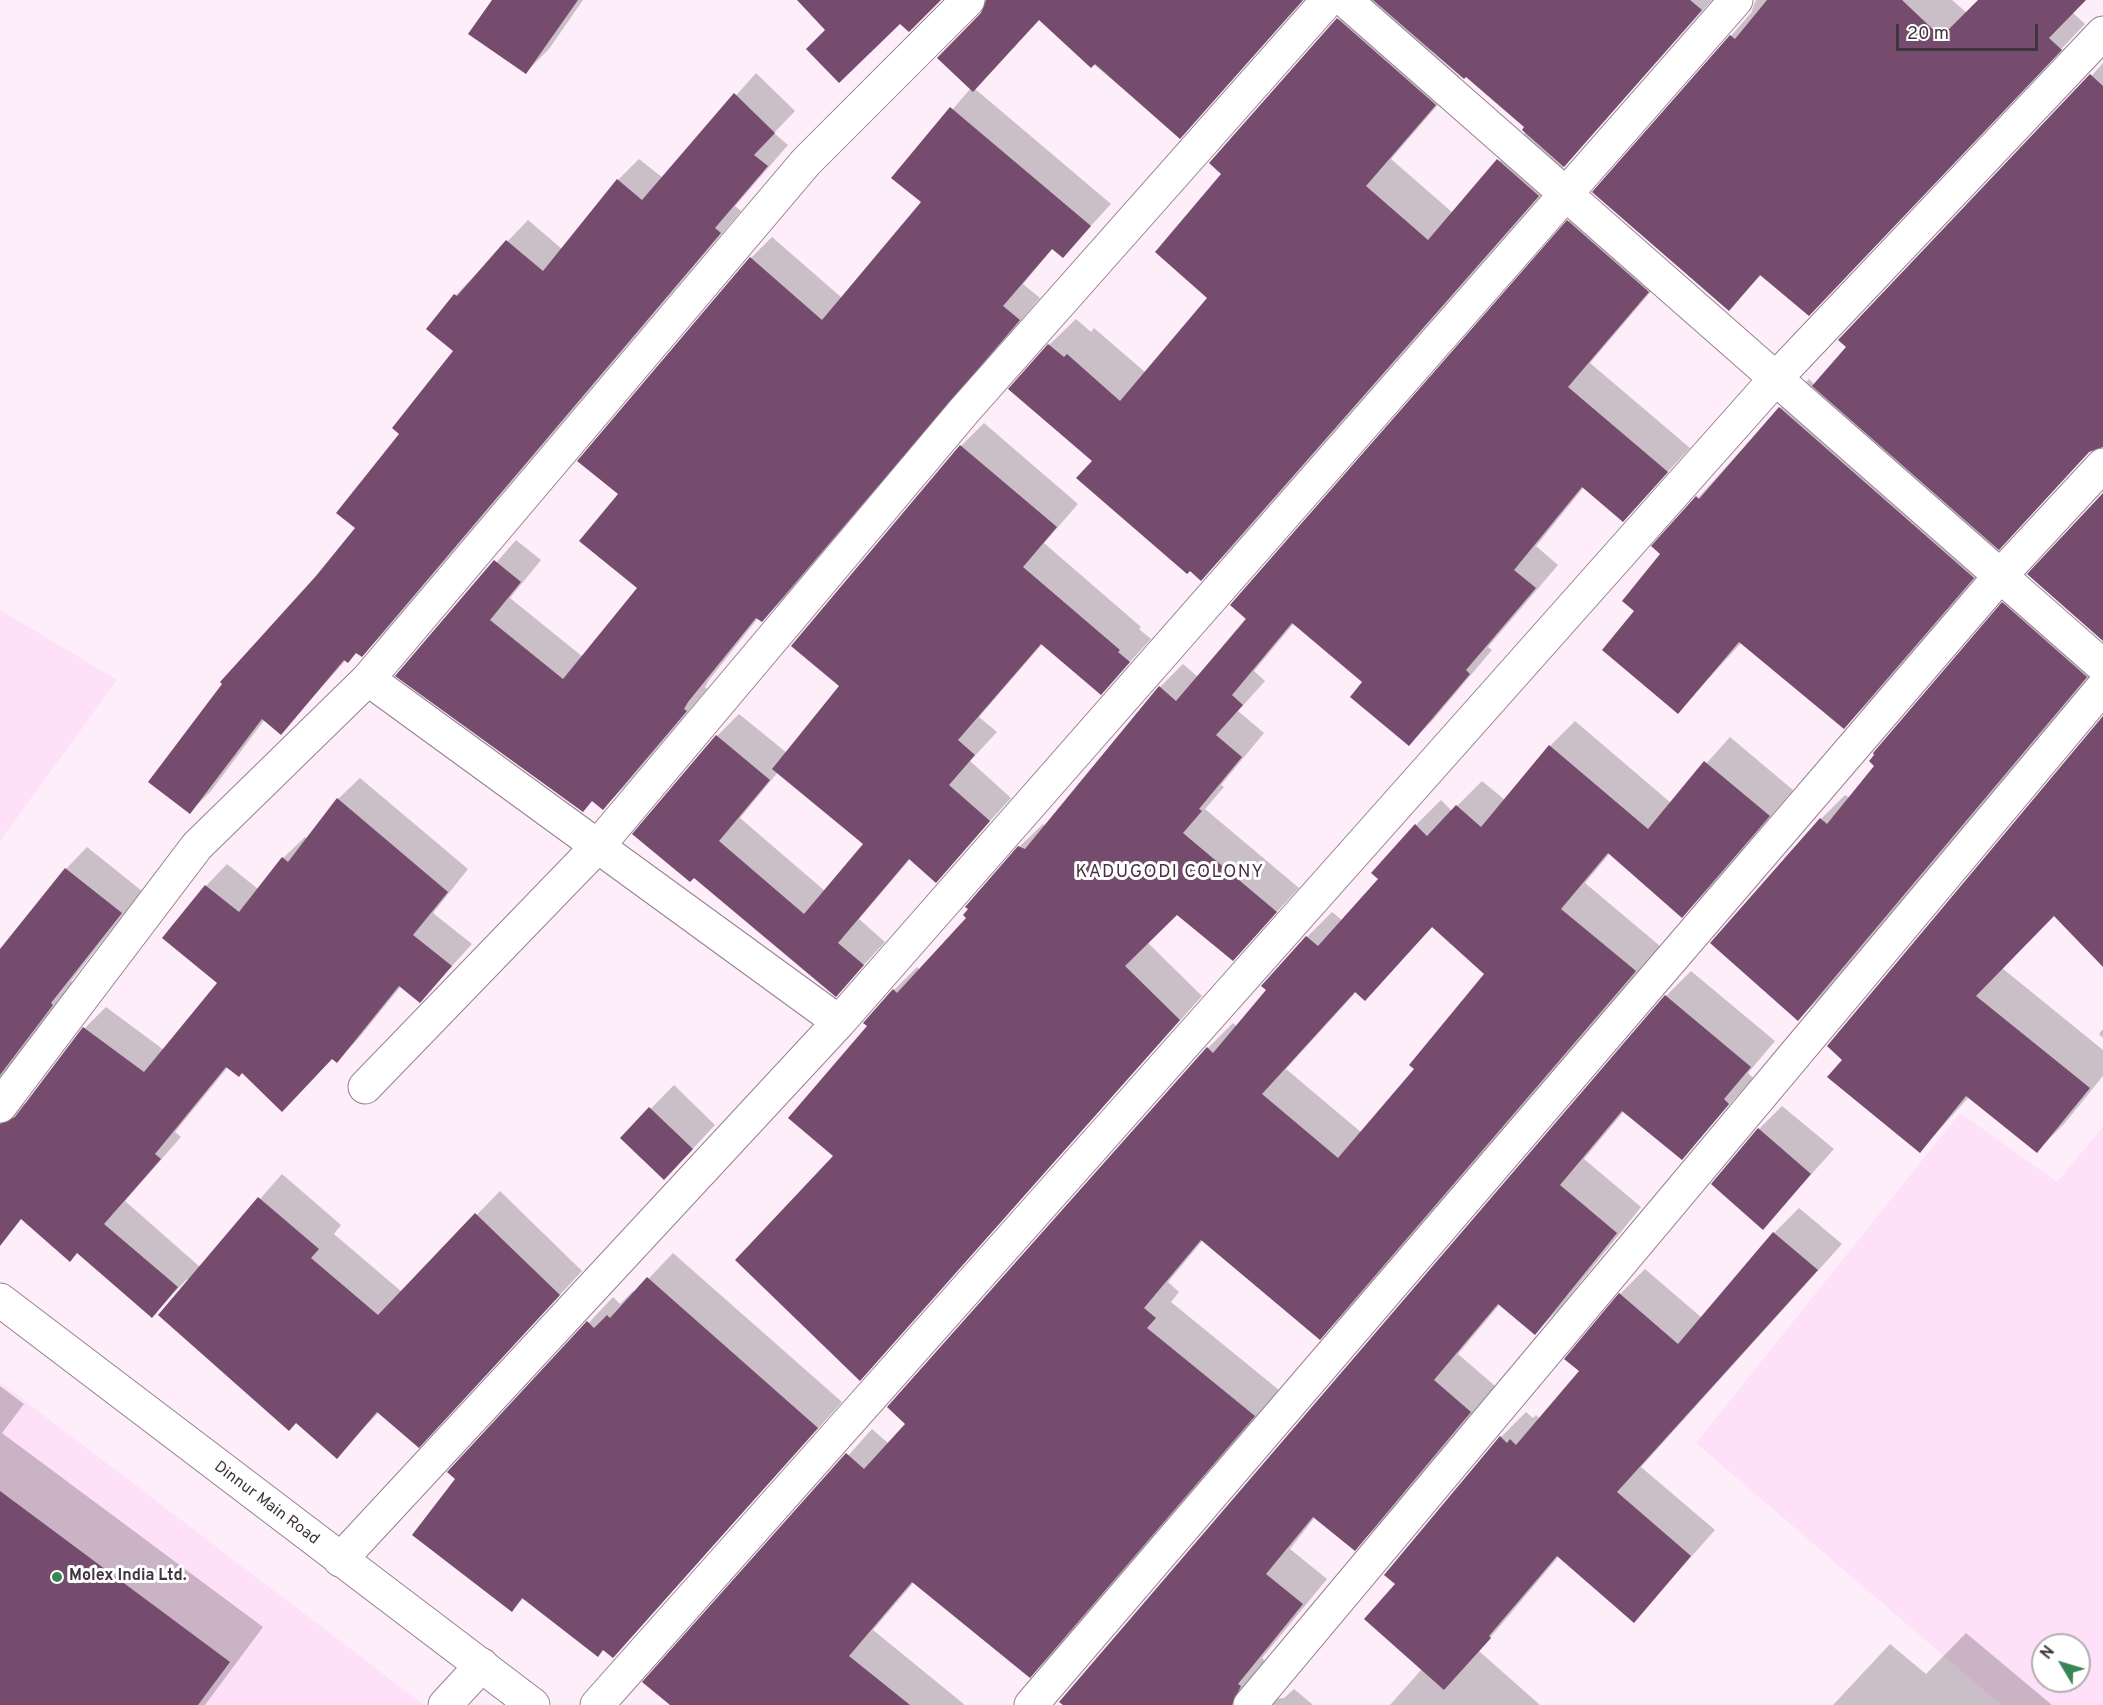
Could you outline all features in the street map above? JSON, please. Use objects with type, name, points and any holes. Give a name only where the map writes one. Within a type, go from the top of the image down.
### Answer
[{"type":"street","points":[[0,1106],[198,846],[368,679],[806,162],[968,0]]},
{"type":"street","points":[[365,1087],[597,847],[964,411],[1328,0]]},
{"type":"street","points":[[1345,0],[1777,376],[2103,666]]},
{"type":"street","points":[[340,1560],[840,1022],[1736,0]]},
{"type":"street","points":[[597,1705],[1777,376],[2103,33]]},
{"type":"street","points":[[1031,1705],[2001,575],[2103,465]]},
{"type":"street","points":[[368,679],[840,1022]]},
{"type":"street","points":[[1250,1705],[2103,687]]},
{"type":"street","name":"Dinnur Main Road","points":[[0,1300],[533,1705]]},
{"type":"street","points":[[445,1705],[482,1665]]},
{"type":"shaded area","points":[[0,610],[117,680],[0,841]]},
{"type":"shaded area","points":[[1960,1113],[2057,1182],[2103,1127],[2103,1705],[2001,1705],[1696,1443]]},
{"type":"shaded area","points":[[0,1382],[407,1692],[424,1705],[0,1705]]},
{"type":"building","points":[[492,0],[578,0],[526,74],[468,34]]},
{"type":"building","points":[[797,0],[941,0],[909,32],[900,24],[839,83],[806,49],[825,30]]},
{"type":"building","points":[[986,0],[1303,0],[1180,139],[1095,64],[1091,68],[1039,20],[973,92],[937,58],[981,13]]},
{"type":"building","points":[[1373,0],[1690,0],[1702,10],[1564,167],[1522,130],[1524,127],[1466,77],[1464,79]]},
{"type":"building","points":[[1767,0],[1902,0],[1941,37],[1978,0],[2086,0],[2049,38],[2062,50],[1809,316],[1760,275],[1729,311],[1592,192],[1730,35],[1735,39]]},
{"type":"building","points":[[1337,18],[1436,105],[1366,186],[1428,240],[1497,159],[1539,196],[1201,581],[1190,571],[1187,574],[1076,478],[1092,461],[1008,389],[1048,344],[1064,357],[1067,354],[1120,401],[1207,298],[1155,252],[1221,174],[1209,163]]},
{"type":"building","points":[[2090,74],[2103,86],[2103,447],[2089,452],[1999,550],[1812,386],[1846,347],[1838,340]]},
{"type":"building","points":[[734,93],[775,133],[754,155],[768,166],[715,228],[721,233],[362,657],[356,653],[348,663],[344,660],[281,735],[262,719],[190,814],[148,782],[222,684],[220,682],[316,576],[355,528],[336,513],[399,434],[392,428],[453,351],[426,329],[454,294],[457,296],[506,240],[543,271],[617,179],[642,200]]},
{"type":"building","points":[[950,107],[1091,226],[1063,258],[1052,249],[1003,306],[1020,320],[762,622],[756,618],[688,702],[684,709],[687,711],[603,810],[592,801],[583,812],[395,676],[494,560],[521,582],[490,620],[563,679],[637,588],[579,541],[618,494],[577,461],[750,257],[822,320],[921,202],[891,178]]},
{"type":"building","points":[[1567,220],[1649,292],[1568,387],[1668,472],[1623,522],[1582,487],[1514,570],[1536,588],[1466,670],[1470,674],[1409,746],[1350,697],[1362,682],[1292,623],[1232,695],[1243,705],[1216,735],[1242,757],[1199,809],[1202,811],[1183,833],[1277,912],[1233,961],[1177,915],[1125,966],[1180,1020],[860,1381],[735,1260],[833,1156],[788,1118],[867,1026],[863,1023],[893,989],[897,993],[966,918],[963,915],[968,909],[965,907],[1018,846],[1025,849],[1159,686],[1176,701],[1246,619],[1230,605]]},
{"type":"building","points":[[1779,407],[1974,578],[1844,729],[1739,642],[1678,714],[1602,650],[1634,611],[1622,601],[1660,554],[1651,546],[1696,496],[1699,499]]},
{"type":"building","points":[[960,445],[1057,527],[1023,567],[1120,650],[1118,652],[1130,662],[1101,695],[1041,644],[958,740],[975,755],[949,785],[990,821],[936,883],[909,859],[838,943],[864,965],[836,997],[694,878],[690,882],[632,834],[716,735],[770,780],[719,841],[804,914],[863,844],[772,769],[839,686],[791,646]]},
{"type":"building","points":[[2103,493],[2103,641],[2027,574]]},
{"type":"building","points":[[2002,602],[2087,677],[1798,1021],[1710,943],[1820,818],[1827,824],[1874,766],[1869,761],[1873,753]]},
{"type":"building","points":[[2103,716],[2103,967],[2054,916],[1976,996],[2090,1088],[2037,1153],[1966,1096],[1920,1153],[1827,1077],[1842,1060],[1827,1046]]},
{"type":"building","points":[[1549,745],[1648,829],[1704,761],[1770,816],[1682,918],[1608,853],[1561,909],[1636,971],[1320,1340],[1201,1240],[1144,1308],[1156,1318],[1147,1328],[1255,1416],[1030,1678],[912,1582],[849,1656],[910,1705],[670,1705],[642,1682],[846,1453],[864,1469],[905,1424],[887,1407],[1207,1047],[1213,1053],[1266,990],[1261,986],[1306,936],[1318,946],[1378,879],[1371,873],[1415,824],[1427,836],[1456,805],[1481,827]],"holes":[[[1432,927],[1484,974],[1409,1065],[1414,1069],[1338,1158],[1262,1094],[1355,992],[1365,1001]]]},
{"type":"building","points":[[337,798],[448,892],[413,935],[452,966],[420,1003],[399,986],[337,1063],[332,1059],[282,1112],[242,1073],[239,1077],[226,1067],[155,1154],[161,1159],[104,1224],[178,1287],[152,1318],[77,1253],[70,1262],[21,1219],[0,1246],[0,1124],[15,1117],[83,1027],[144,1072],[217,983],[162,938],[205,885],[239,912],[282,857],[288,862]]},
{"type":"building","points":[[65,868],[122,913],[51,1003],[53,1005],[0,1075],[0,949]]},
{"type":"building","points":[[1665,995],[1751,1067],[1724,1099],[1729,1104],[1682,1160],[1622,1111],[1560,1185],[1617,1233],[1535,1335],[1498,1304],[1434,1380],[1471,1412],[1355,1551],[1313,1517],[1266,1574],[1303,1604],[1238,1684],[1241,1686],[1232,1705],[1063,1705],[1059,1702]]},
{"type":"building","points":[[649,1107],[693,1149],[664,1180],[620,1138]]},
{"type":"building","points":[[1758,1128],[1811,1174],[1763,1230],[1711,1184]]},
{"type":"building","points":[[258,1197],[319,1249],[311,1258],[378,1315],[475,1213],[560,1295],[419,1448],[377,1412],[337,1459],[296,1423],[289,1431],[158,1315]]},
{"type":"building","points":[[1773,1232],[1818,1270],[1617,1492],[1691,1556],[1634,1623],[1557,1556],[1489,1636],[1491,1638],[1444,1690],[1364,1619],[1395,1584],[1384,1575],[1500,1436],[1507,1443],[1510,1439],[1516,1445],[1579,1371],[1564,1359],[1619,1293],[1678,1344]]},
{"type":"building","points":[[647,1277],[818,1428],[613,1658],[603,1650],[598,1657],[522,1598],[512,1612],[412,1535],[455,1479],[447,1472],[587,1321],[594,1328],[607,1315],[610,1318]]},
{"type":"building","name":"Molex India Ltd.","points":[[0,1491],[230,1662],[198,1705],[0,1705]]},
{"type":"place","name":"Molex India Ltd.","points":[[57,1577]]},
{"type":"district","name":"KADUGODI COLONY","points":[[1170,873]]}]
